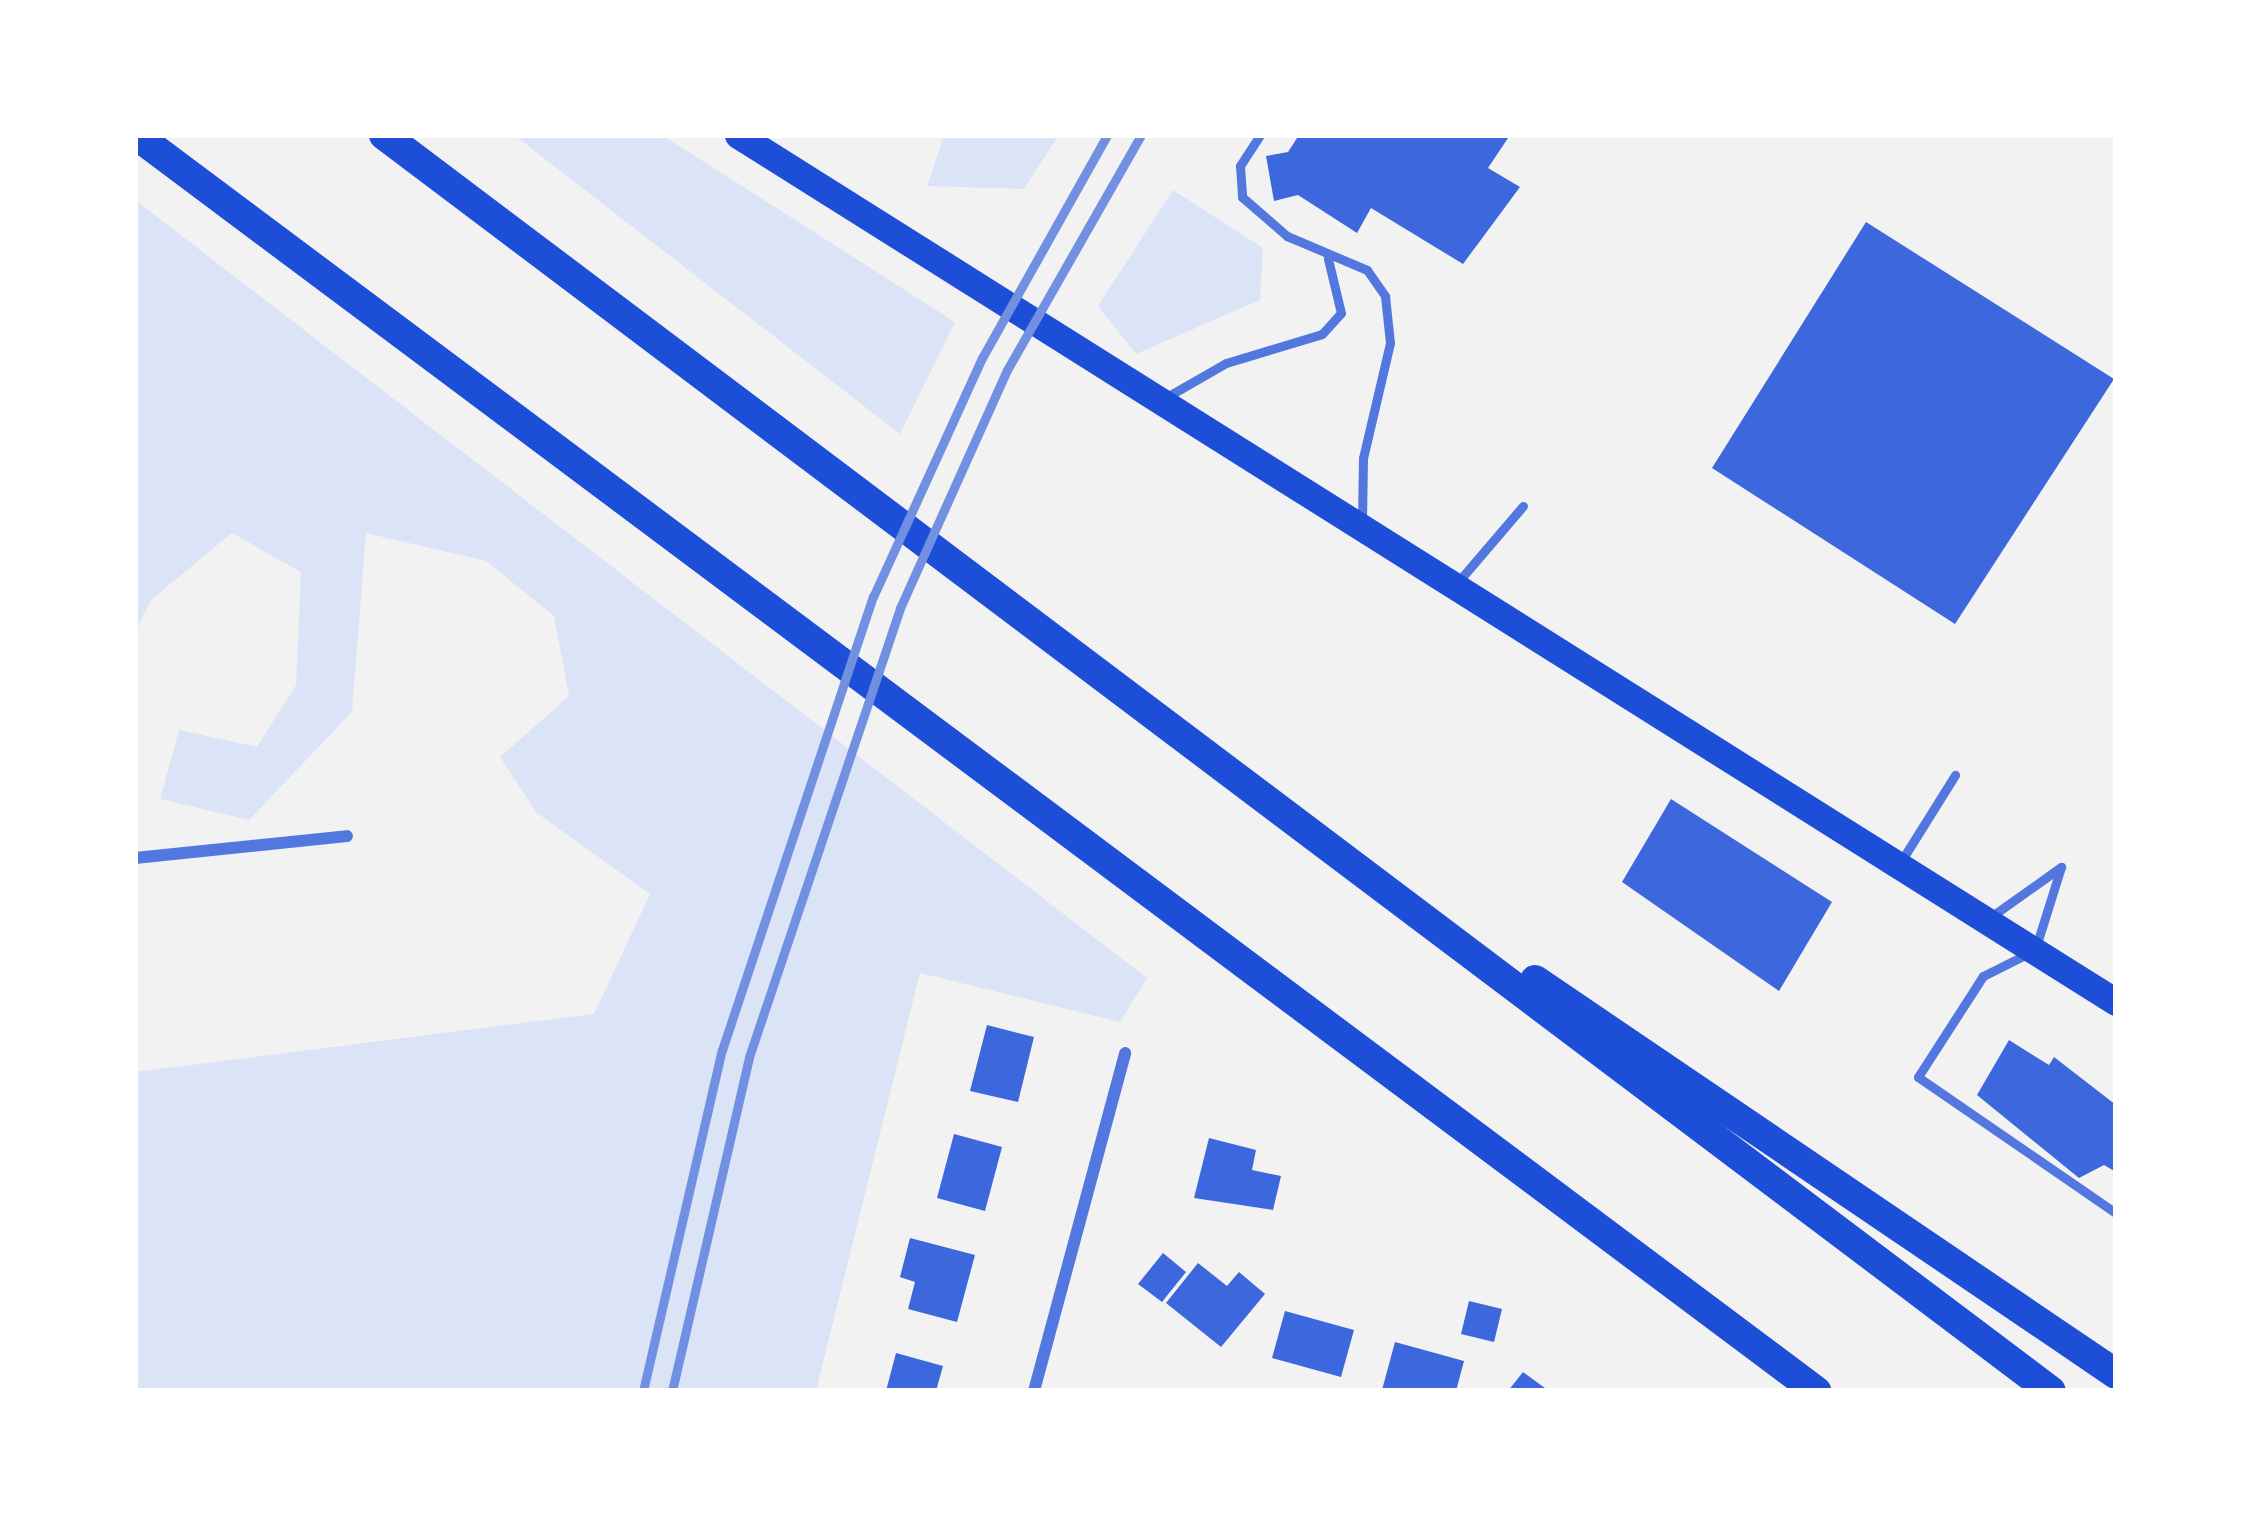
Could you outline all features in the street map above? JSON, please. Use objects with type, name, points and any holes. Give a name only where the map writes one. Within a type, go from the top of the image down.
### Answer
[{"type":"highway","points":[[136,135],[1816,1391]]},
{"type":"highway","points":[[384,135],[2051,1391]]},
{"type":"highway","points":[[1207,758],[2116,1373]]},
{"type":"main road","points":[[738,135],[1458,582],[2116,1002]]},
{"type":"street","points":[[135,858],[347,836]]},
{"type":"street","points":[[1036,1390],[1125,1053]]},
{"type":"lane","points":[[1260,135],[1240,166],[1241,197],[1328,259],[1366,270],[1390,322],[1362,522]]},
{"type":"lane","points":[[1165,398],[1226,363],[1322,334],[1341,313],[1328,259]]},
{"type":"lane","points":[[1458,582],[1523,506]]},
{"type":"lane","points":[[1900,863],[1955,775]]},
{"type":"lane","points":[[1988,920],[2061,867],[2035,950],[1983,976],[1918,1077],[2116,1213]]},
{"type":"shaded area","points":[[514,135],[662,135],[955,322],[900,434]]},
{"type":"shaded area","points":[[944,135],[1059,135],[1024,189],[927,186]]},
{"type":"shaded area","points":[[1173,190],[1263,248],[1260,300],[1136,354],[1098,306]]},
{"type":"shaded area","points":[[135,200],[1147,978],[1120,1022],[920,973],[816,1391],[135,1391],[135,1072],[594,1014],[650,894],[537,813],[500,757],[569,696],[554,616],[486,561],[366,533],[352,712],[249,820],[160,799],[179,730],[257,747],[296,685],[301,572],[232,533],[151,600],[135,632]]},
{"type":"building","points":[[1299,135],[1510,135],[1488,168],[1520,187],[1463,264],[1371,208],[1357,233],[1298,195],[1274,201],[1266,156],[1288,152]]},
{"type":"building","points":[[1866,222],[2114,379],[1955,624],[1712,468]]},
{"type":"building","points":[[1671,799],[1832,902],[1779,991],[1622,882]]},
{"type":"building","points":[[987,1025],[1034,1037],[1018,1102],[970,1091]]},
{"type":"building","points":[[2009,1040],[2049,1065],[2054,1057],[2116,1105],[2116,1172],[2104,1165],[2079,1178],[1977,1095]]},
{"type":"building","points":[[954,1134],[1002,1147],[985,1211],[937,1198]]},
{"type":"building","points":[[1209,1138],[1256,1150],[1252,1170],[1281,1176],[1273,1210],[1194,1198]]},
{"type":"building","points":[[910,1238],[975,1255],[957,1322],[908,1309],[915,1282],[900,1277]]},
{"type":"building","points":[[1163,1253],[1186,1272],[1162,1302],[1138,1284]]},
{"type":"building","points":[[1198,1263],[1227,1286],[1239,1272],[1265,1294],[1221,1347],[1166,1303]]},
{"type":"building","points":[[1469,1301],[1502,1309],[1494,1342],[1461,1334]]},
{"type":"building","points":[[1285,1311],[1354,1330],[1341,1377],[1272,1358]]},
{"type":"building","points":[[1395,1342],[1464,1361],[1456,1391],[1382,1390]]},
{"type":"building","points":[[896,1353],[943,1366],[936,1391],[886,1391]]},
{"type":"building","points":[[1523,1372],[1549,1391],[1508,1391]]},
{"type":"railway","points":[[643,1391],[722,1050],[873,597],[982,358],[1107,135]]},
{"type":"railway","points":[[672,1391],[749,1057],[900,608],[1007,370],[1141,135]]}]
